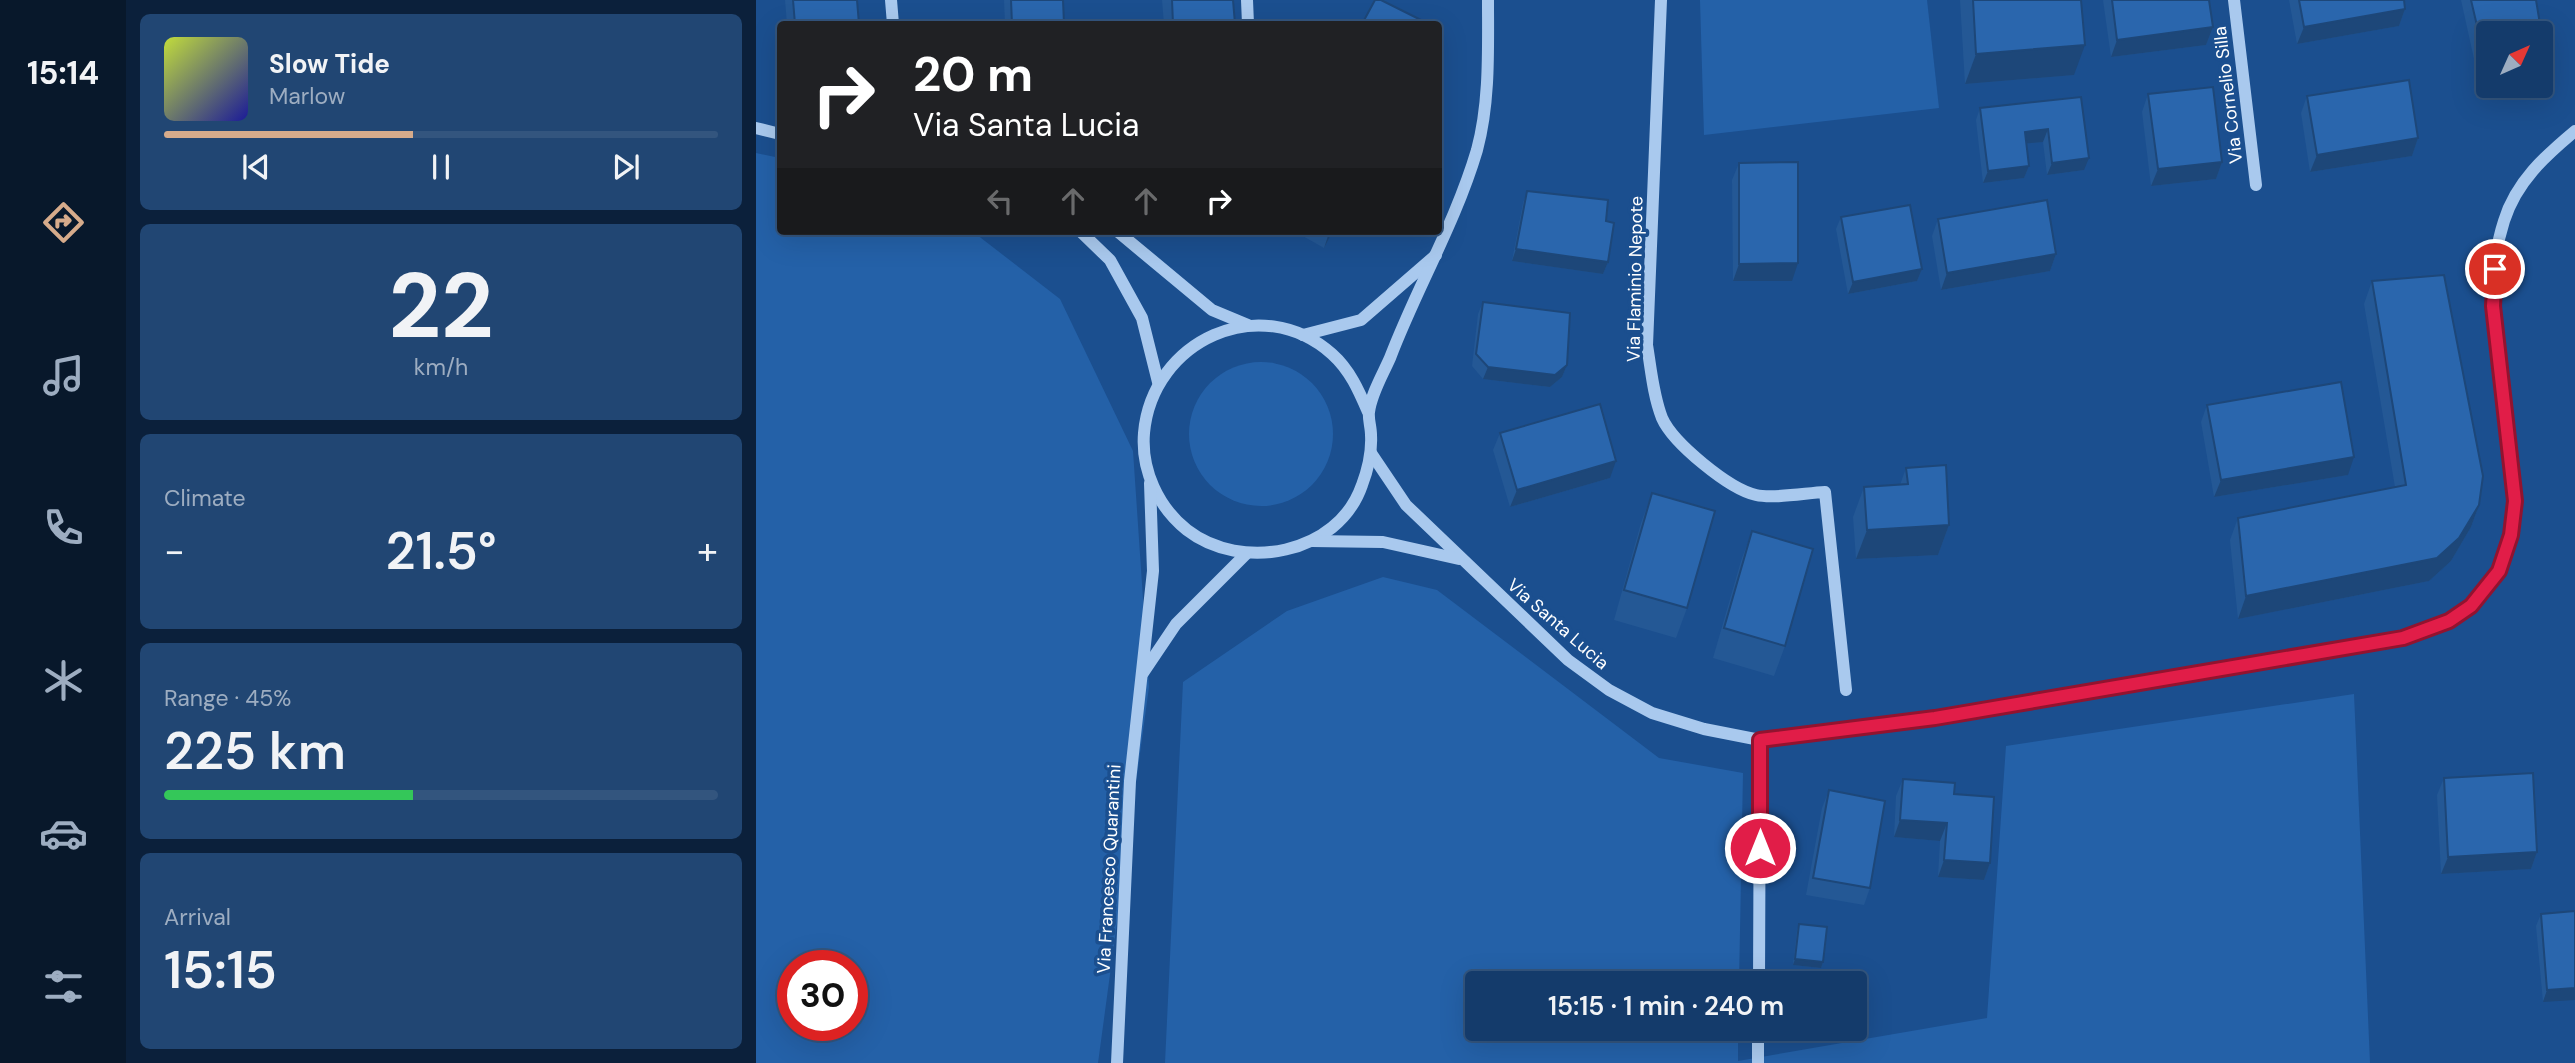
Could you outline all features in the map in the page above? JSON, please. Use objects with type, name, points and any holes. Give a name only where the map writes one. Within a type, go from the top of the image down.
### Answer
[{"type":"street","points":[[891,0],[892,21]]},
{"type":"street","points":[[1247,0],[1248,21]]},
{"type":"street","points":[[1368,412],[1392,352],[1439,253],[1477,148],[1488,69],[1488,0]]},
{"type":"street","name":"Via Flaminio Nepote","points":[[1661,0],[1647,345],[1653,385],[1663,420],[1691,454],[1723,477],[1756,495],[1825,492],[1846,690]]},
{"type":"street","name":"Via Cornelio Silla","points":[[2234,0],[2256,186]]},
{"type":"street","points":[[756,128],[777,133]]},
{"type":"street","name":"Via Santa Lucia","points":[[1371,453],[1406,505],[1568,660],[1609,690],[1652,713],[1704,729],[1760,740],[1935,718],[2403,638],[2449,621],[2471,606],[2499,571],[2511,535],[2515,501],[2493,306],[2495,269],[2503,221],[2520,184],[2543,158],[2575,131]]},
{"type":"street","points":[[1084,235],[1110,260],[1142,318],[1158,382]]},
{"type":"street","name":"Via Santa Lucia","points":[[1122,235],[1212,310],[1249,326]]},
{"type":"street","points":[[1303,335],[1360,320],[1439,253]]},
{"type":"street","name":"Via Santa Lucia","points":[[1249,326],[1276,327],[1303,335],[1332,354],[1355,380],[1368,412],[1371,453],[1361,489],[1340,519],[1311,541],[1280,552],[1246,554],[1215,546],[1187,530],[1165,507],[1150,479],[1143,446],[1145,424],[1158,382],[1182,354],[1213,334],[1249,326]]},
{"type":"street","name":"Via Francesco Quarantini","points":[[1117,1063],[1130,781],[1153,571],[1150,479]]},
{"type":"street","name":"Via Santa Lucia","points":[[1311,541],[1382,542],[1460,559]]},
{"type":"street","name":"Via Francesco Quarantini","points":[[1141,677],[1176,624],[1246,554]]},
{"type":"street","points":[[1759,971],[1760,740]]},
{"type":"street","points":[[1758,1041],[1758,1063]]},
{"type":"shaded area","points":[[1700,0],[1927,0],[1939,108],[1704,135]]},
{"type":"shaded area","points":[[756,153],[777,157],[777,235],[977,235],[1060,299],[1133,451],[1149,687],[1098,1063],[756,1063]]},
{"type":"shaded area","points":[[1261,362],[1288,368],[1312,383],[1327,407],[1333,434],[1327,461],[1312,485],[1288,500],[1261,506],[1234,500],[1210,485],[1195,461],[1189,434],[1195,407],[1210,383],[1234,368]]},
{"type":"shaded area","points":[[1383,577],[1437,590],[1659,758],[1743,773],[1739,971],[1465,971],[1465,1041],[1738,1041],[1738,1061],[1867,1041],[1867,1039],[1987,1018],[2006,746],[2354,694],[2370,1063],[1165,1063],[1183,682],[1287,611]]},
{"type":"building","points":[[793,0],[857,0],[859,21],[795,21]]},
{"type":"building","points":[[1011,0],[1063,0],[1064,21],[1012,21]]},
{"type":"building","points":[[1172,0],[1233,0],[1235,21],[1173,21]]},
{"type":"building","points":[[1375,0],[1381,0],[1423,21],[1364,21]]},
{"type":"building","points":[[1973,0],[2081,0],[2085,45],[1976,54]]},
{"type":"building","points":[[2112,0],[2209,0],[2213,27],[2117,40]]},
{"type":"building","points":[[2299,0],[2404,0],[2405,9],[2304,27]]},
{"type":"building","points":[[2471,0],[2536,0],[2540,21],[2476,21]]},
{"type":"building","points":[[2409,80],[2418,138],[2317,155],[2307,96]]},
{"type":"building","points":[[2213,87],[2222,162],[2158,169],[2148,94]]},
{"type":"building","points":[[2081,97],[2089,158],[2052,163],[2048,129],[2025,132],[2029,166],[1988,171],[1980,108]]},
{"type":"building","points":[[1798,162],[1798,263],[1739,264],[1739,163]]},
{"type":"building","points":[[1527,191],[1608,200],[1606,221],[1614,223],[1608,262],[1516,249]]},
{"type":"building","points":[[2047,200],[2056,254],[1947,273],[1938,219]]},
{"type":"building","points":[[1910,205],[1922,269],[1853,282],[1841,217]]},
{"type":"building","points":[[2444,275],[2483,476],[2479,505],[2459,538],[2437,558],[2246,596],[2238,518],[2406,485],[2372,281]]},
{"type":"building","points":[[1483,302],[1570,313],[1567,365],[1555,375],[1488,367],[1476,354]]},
{"type":"building","points":[[2341,382],[2354,457],[2221,480],[2207,405]]},
{"type":"building","points":[[1600,404],[1616,461],[1517,490],[1500,433]]},
{"type":"building","points":[[1946,465],[1949,525],[1867,530],[1864,487],[1908,484],[1906,468]]},
{"type":"building","points":[[1652,493],[1715,511],[1687,608],[1624,590]]},
{"type":"building","points":[[1752,531],[1813,549],[1785,646],[1724,628]]},
{"type":"building","points":[[2533,773],[2537,852],[2448,857],[2444,778]]},
{"type":"building","points":[[1903,779],[1955,783],[1954,794],[1994,797],[1990,863],[1944,860],[1947,823],[1900,820]]},
{"type":"building","points":[[1829,790],[1885,801],[1870,888],[1813,878]]},
{"type":"building","points":[[2575,911],[2575,988],[2547,990],[2541,914]]},
{"type":"building","points":[[1799,924],[1827,927],[1823,962],[1795,959]]},
{"type":"route","points":[[1760,848],[1760,740],[1853,731],[1935,718],[2403,638],[2449,621],[2471,606],[2487,590],[2499,571],[2511,535],[2515,501],[2493,306],[2495,269]]}]
